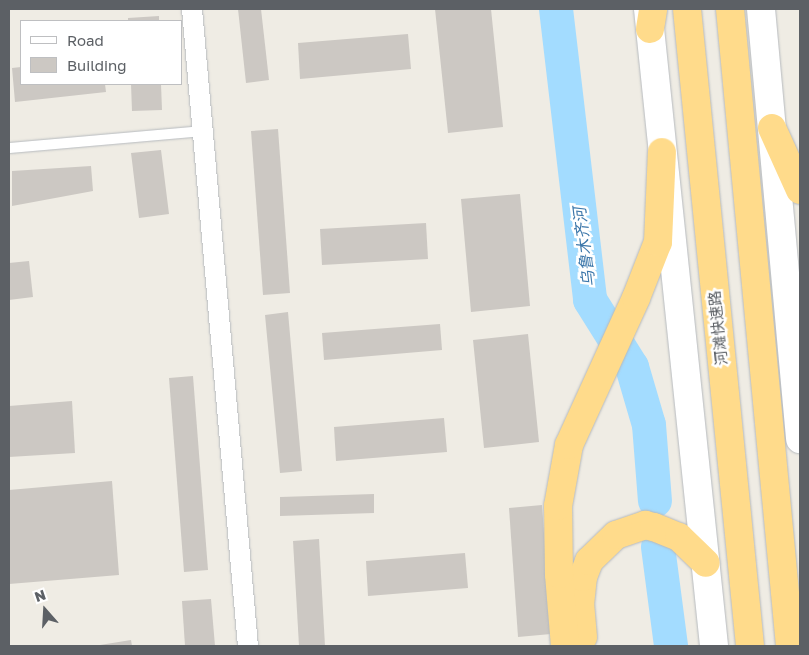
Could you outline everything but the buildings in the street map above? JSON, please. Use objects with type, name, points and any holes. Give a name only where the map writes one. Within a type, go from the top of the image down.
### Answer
[{"type":"highway","name":"河滩快速路","points":[[687,9],[750,646]]},
{"type":"highway","points":[[730,9],[790,646]]},
{"type":"highway","points":[[772,128],[800,190]]},
{"type":"highway","points":[[565,646],[559,574],[558,506],[569,444],[636,298],[658,242],[662,152]]},
{"type":"highway","points":[[584,646],[580,606],[583,577],[590,561],[616,535],[645,525],[679,537],[706,563]]},
{"type":"street","points":[[192,9],[248,646]]},
{"type":"street","points":[[761,9],[800,439]]},
{"type":"street","points":[[650,16],[662,152],[714,646]]},
{"type":"lane","points":[[9,148],[204,131]]},
{"type":"waterway","name":"乌鲁木齐河","points":[[556,9],[590,300],[632,367],[649,425],[655,501]]},
{"type":"waterway","name":"乌鲁木齐河","points":[[658,547],[671,646]]}]
